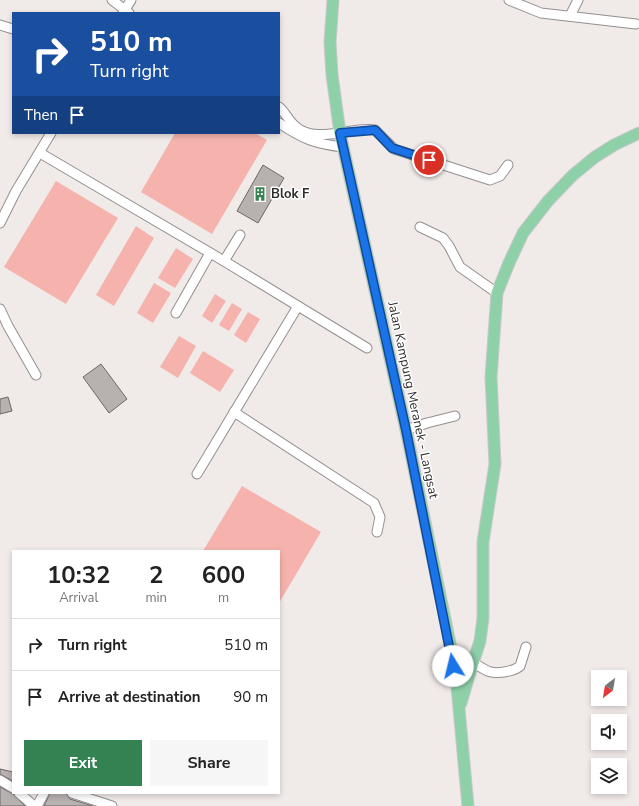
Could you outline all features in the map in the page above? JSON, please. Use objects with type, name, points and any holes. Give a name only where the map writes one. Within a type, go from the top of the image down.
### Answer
[{"type":"main road","name":"Jalan Kampung Meranek - Langsat","points":[[333,0],[330,42],[332,75],[340,133],[406,430],[456,679],[468,806]]},
{"type":"main road","points":[[459,708],[480,641],[483,618],[483,542],[495,464],[491,376],[497,293],[509,263],[524,233],[548,201],[573,175],[595,157],[614,145],[639,133]]},
{"type":"main road","points":[[453,666],[472,665]]},
{"type":"main road","points":[[456,679],[472,665]]},
{"type":"street","points":[[112,0],[125,12],[130,0]]},
{"type":"street","points":[[509,0],[535,12],[636,24]]},
{"type":"street","points":[[570,16],[578,0]]},
{"type":"street","points":[[0,25],[12,30]]},
{"type":"street","points":[[280,110],[284,123],[311,142],[343,147]]},
{"type":"street","points":[[284,123],[306,131],[324,134],[375,130],[394,149],[490,180],[500,176],[508,165]]},
{"type":"street","points":[[0,223],[16,191],[50,134]]},
{"type":"street","points":[[40,153],[224,261],[367,348]]},
{"type":"street","points":[[420,226],[440,235],[449,246],[460,267],[497,293]]},
{"type":"street","points":[[224,261],[240,235]]},
{"type":"street","points":[[176,313],[210,253]]},
{"type":"street","points":[[197,474],[298,306]]},
{"type":"street","points":[[0,309],[4,328],[36,375]]},
{"type":"street","points":[[234,412],[374,503],[380,517],[377,532]]},
{"type":"street","points":[[406,430],[455,416]]},
{"type":"street","points":[[472,665],[495,674],[516,669],[520,666],[526,647]]},
{"type":"street","points":[[0,780],[12,787]]},
{"type":"street","points":[[20,794],[36,806],[43,794]]},
{"type":"street","points":[[75,794],[112,806]]},
{"type":"shaded area","points":[[174,134],[257,134],[267,140],[212,234],[141,192]]},
{"type":"shaded area","points":[[56,181],[118,218],[66,304],[4,267]]},
{"type":"shaded area","points":[[136,226],[154,238],[114,306],[96,295]]},
{"type":"shaded area","points":[[176,248],[193,259],[175,288],[158,278]]},
{"type":"shaded area","points":[[154,283],[171,293],[153,323],[137,313]]},
{"type":"shaded area","points":[[215,294],[226,301],[212,323],[202,316]]},
{"type":"shaded area","points":[[232,303],[242,309],[229,331],[219,325]]},
{"type":"shaded area","points":[[248,312],[260,319],[246,343],[234,335]]},
{"type":"shaded area","points":[[179,336],[196,346],[178,378],[160,367]]},
{"type":"shaded area","points":[[203,351],[234,370],[220,392],[190,373]]},
{"type":"shaded area","points":[[242,486],[321,532],[280,601],[280,550],[204,550]]},
{"type":"building","name":"Blok F","points":[[263,165],[284,178],[258,223],[237,211]]},
{"type":"building","points":[[101,364],[127,399],[109,413],[83,377]]},
{"type":"building","points":[[8,397],[12,411],[0,414],[0,399]]},
{"type":"building","points":[[0,769],[12,772],[12,780],[0,774]]},
{"type":"building","points":[[0,787],[13,794],[25,806],[0,806]]},
{"type":"building","points":[[50,794],[67,794],[70,799],[93,806],[44,806]]},
{"type":"place","name":"Blok F","points":[[260,194]]},
{"type":"route","points":[[429,160],[392,148],[375,130],[340,133],[406,430],[453,666]]}]
